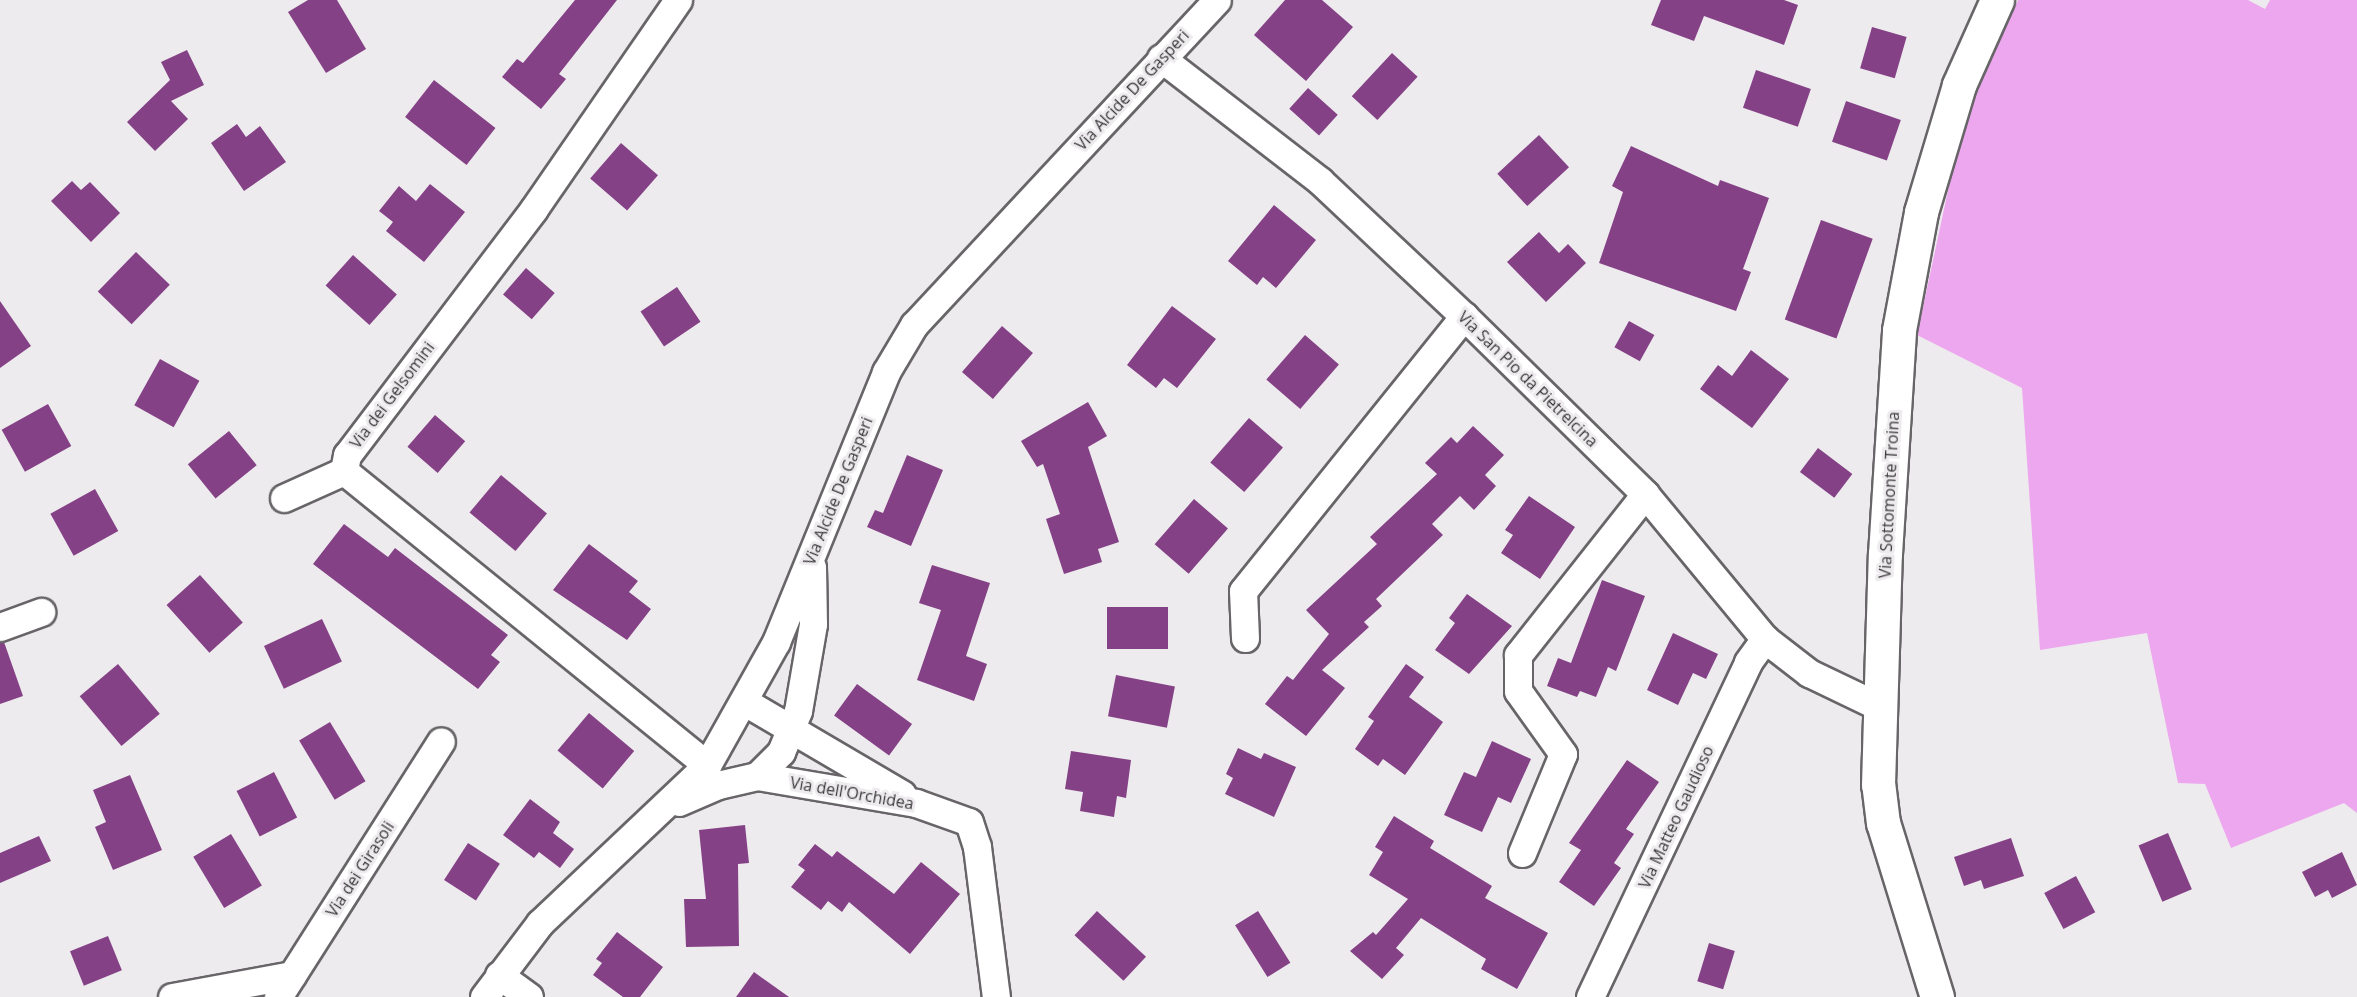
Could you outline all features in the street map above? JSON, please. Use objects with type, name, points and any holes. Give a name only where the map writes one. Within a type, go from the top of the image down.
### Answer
[{"type":"street","name":"Via dei Gelsomini","points":[[344,471],[347,454],[534,209],[678,0]]},
{"type":"street","name":"Via Alcide De Gasperi","points":[[492,986],[540,923],[592,869],[669,806],[707,765],[745,702],[811,555],[886,372],[914,325],[1216,0]]},
{"type":"street","name":"Via Sottomonte Troina","points":[[1937,997],[1883,823],[1880,707],[1899,330],[1938,149],[1959,85],[1996,0]]},
{"type":"street","name":"Via San Pio da Pietrelcina","points":[[1161,58],[1320,181],[1464,316],[1645,494],[1765,639],[1809,673],[1880,707]]},
{"type":"street","points":[[1245,638],[1242,591],[1464,316]]},
{"type":"street","points":[[284,498],[344,471],[707,765]]},
{"type":"street","points":[[1522,853],[1563,754],[1518,691],[1518,655],[1645,494]]},
{"type":"street","points":[[757,776],[781,752],[791,729],[813,624],[811,555]]},
{"type":"street","points":[[0,627],[41,612]]},
{"type":"street","name":"Via Matteo Gaudioso","points":[[1590,997],[1748,662],[1765,639]]},
{"type":"street","points":[[745,702],[916,803]]},
{"type":"street","name":"Via dei Girasoli","points":[[285,986],[441,741]]},
{"type":"street","name":"Via dell'Orchidea","points":[[669,806],[718,785],[757,776],[916,803],[969,822],[977,847],[996,997]]},
{"type":"street","points":[[172,997],[285,986]]},
{"type":"street","points":[[492,986],[529,997]]},
{"type":"shaded area","points":[[2018,0],[2248,0],[2265,9],[2270,0],[2357,0],[2357,813],[2344,803],[2231,848],[2205,784],[2178,783],[2147,633],[2040,650],[2022,388],[1917,335],[1952,172],[1976,91]]},
{"type":"building","points":[[308,0],[337,0],[366,49],[326,73],[288,12]]},
{"type":"building","points":[[575,0],[617,0],[559,74],[566,79],[541,109],[502,77],[517,59],[523,63]]},
{"type":"building","points":[[1285,0],[1322,0],[1353,27],[1306,81],[1254,35]]},
{"type":"building","points":[[1661,0],[1784,0],[1798,5],[1784,45],[1704,16],[1694,41],[1651,25]]},
{"type":"building","points":[[1872,27],[1907,37],[1895,78],[1860,68]]},
{"type":"building","points":[[187,50],[204,85],[171,101],[188,119],[155,151],[127,122],[170,80],[161,62]]},
{"type":"building","points":[[1392,53],[1418,77],[1377,120],[1352,96]]},
{"type":"building","points":[[1756,70],[1811,89],[1798,127],[1743,108]]},
{"type":"building","points":[[434,80],[495,128],[467,165],[405,117]]},
{"type":"building","points":[[1308,88],[1338,115],[1319,136],[1289,109]]},
{"type":"building","points":[[1846,101],[1901,120],[1887,161],[1832,142]]},
{"type":"building","points":[[237,124],[246,137],[260,126],[286,162],[244,191],[211,143]]},
{"type":"building","points":[[1539,135],[1569,167],[1527,206],[1497,174]]},
{"type":"building","points":[[621,143],[658,175],[627,211],[590,178]]},
{"type":"building","points":[[1631,146],[1718,186],[1720,180],[1769,198],[1743,269],[1751,272],[1736,311],[1599,263],[1623,192],[1612,186]]},
{"type":"building","points":[[72,181],[81,190],[90,182],[120,213],[91,242],[51,201]]},
{"type":"building","points":[[430,184],[465,212],[424,262],[386,231],[393,222],[379,211],[399,186],[416,201]]},
{"type":"building","points":[[1274,205],[1316,240],[1276,288],[1263,277],[1257,285],[1228,261]]},
{"type":"building","points":[[1821,220],[1873,239],[1836,338],[1785,320]]},
{"type":"building","points":[[1539,232],[1559,253],[1568,244],[1586,263],[1546,302],[1507,262]]},
{"type":"building","points":[[136,252],[170,285],[132,324],[98,292]]},
{"type":"building","points":[[353,255],[397,294],[369,325],[326,285]]},
{"type":"building","points":[[526,268],[555,293],[532,319],[503,294]]},
{"type":"building","points":[[677,287],[700,322],[664,346],[641,312]]},
{"type":"building","points":[[0,301],[31,346],[0,368]]},
{"type":"building","points":[[1172,306],[1216,339],[1177,388],[1164,378],[1156,388],[1127,365]]},
{"type":"building","points":[[1629,321],[1654,335],[1640,361],[1614,347]]},
{"type":"building","points":[[1002,326],[1033,353],[993,399],[962,372]]},
{"type":"building","points":[[1305,335],[1339,365],[1300,409],[1266,380]]},
{"type":"building","points":[[1751,350],[1789,379],[1752,428],[1700,389],[1718,365],[1732,376]]},
{"type":"building","points":[[160,359],[199,381],[174,427],[134,405]]},
{"type":"building","points":[[1088,402],[1107,436],[1088,447],[1119,542],[1098,549],[1102,562],[1064,574],[1046,519],[1060,514],[1043,464],[1037,467],[1021,441]]},
{"type":"building","points":[[48,404],[71,446],[25,472],[2,430]]},
{"type":"building","points":[[435,415],[465,441],[438,473],[407,447]]},
{"type":"building","points":[[1249,418],[1283,448],[1244,492],[1210,463]]},
{"type":"building","points":[[1473,426],[1504,455],[1485,475],[1496,486],[1474,510],[1460,496],[1432,524],[1443,535],[1376,599],[1382,606],[1364,622],[1369,627],[1322,670],[1345,688],[1306,736],[1265,704],[1287,676],[1293,680],[1329,634],[1306,610],[1377,544],[1370,537],[1437,474],[1425,463],[1451,437],[1457,443]]},
{"type":"building","points":[[229,431],[257,465],[216,499],[188,464]]},
{"type":"building","points":[[1818,448],[1852,474],[1834,498],[1800,472]]},
{"type":"building","points":[[907,455],[943,470],[911,546],[867,527],[875,510],[883,513]]},
{"type":"building","points":[[501,475],[547,514],[515,551],[470,513]]},
{"type":"building","points":[[95,489],[118,531],[74,556],[50,514]]},
{"type":"building","points":[[1529,496],[1575,527],[1540,579],[1501,553],[1513,535],[1505,530]]},
{"type":"building","points":[[1194,499],[1228,529],[1189,574],[1155,544]]},
{"type":"building","points":[[344,524],[388,557],[395,548],[508,635],[491,655],[500,662],[478,689],[313,564]]},
{"type":"building","points":[[589,544],[638,581],[629,592],[651,609],[627,640],[553,590]]},
{"type":"building","points":[[932,565],[990,583],[966,656],[987,664],[974,701],[917,680],[941,610],[919,603]]},
{"type":"building","points":[[200,575],[243,623],[209,653],[167,605]]},
{"type":"building","points":[[1602,580],[1645,596],[1616,671],[1608,667],[1596,697],[1580,691],[1577,697],[1547,686],[1558,658],[1571,663]]},
{"type":"building","points":[[1467,594],[1512,626],[1469,674],[1435,650],[1455,623],[1449,618]]},
{"type":"building","points":[[1107,607],[1168,607],[1168,649],[1107,649]]},
{"type":"building","points":[[322,619],[342,662],[284,689],[264,646]]},
{"type":"building","points":[[1673,633],[1718,654],[1706,679],[1693,673],[1678,705],[1647,690]]},
{"type":"building","points":[[0,642],[4,642],[23,696],[0,704]]},
{"type":"building","points":[[118,664],[160,714],[121,746],[80,696]]},
{"type":"building","points":[[1406,664],[1424,677],[1409,697],[1443,722],[1405,775],[1383,759],[1378,766],[1355,749],[1374,721],[1368,717]]},
{"type":"building","points":[[1116,675],[1175,686],[1167,728],[1108,716]]},
{"type":"building","points":[[857,684],[912,724],[889,756],[834,716]]},
{"type":"building","points":[[589,713],[634,751],[603,788],[558,751]]},
{"type":"building","points":[[330,722],[366,781],[335,800],[299,741]]},
{"type":"building","points":[[1492,741],[1531,759],[1511,803],[1498,797],[1482,832],[1444,815],[1464,772],[1476,777]]},
{"type":"building","points":[[1238,748],[1261,759],[1264,753],[1296,767],[1274,817],[1225,794],[1233,778],[1226,774]]},
{"type":"building","points":[[1071,751],[1131,760],[1126,798],[1117,796],[1114,817],[1080,811],[1083,792],[1065,789]]},
{"type":"building","points":[[1627,760],[1659,782],[1626,829],[1634,834],[1614,863],[1621,868],[1594,906],[1559,882],[1581,850],[1569,843]]},
{"type":"building","points":[[274,772],[297,817],[260,837],[237,791]]},
{"type":"building","points":[[130,775],[162,850],[113,870],[95,827],[106,822],[93,790]]},
{"type":"building","points":[[530,799],[560,822],[553,833],[574,849],[560,868],[539,852],[534,858],[503,835]]},
{"type":"building","points":[[1394,816],[1434,841],[1430,848],[1492,886],[1485,898],[1548,933],[1517,989],[1481,969],[1486,959],[1421,918],[1396,948],[1404,955],[1382,979],[1350,951],[1373,932],[1376,935],[1408,899],[1369,875],[1383,852],[1375,847]]},
{"type":"building","points":[[745,825],[749,863],[738,864],[739,946],[686,947],[684,899],[706,899],[699,830]]},
{"type":"building","points":[[2168,833],[2192,889],[2162,902],[2139,846]]},
{"type":"building","points":[[231,834],[262,885],[224,908],[193,857]]},
{"type":"building","points":[[39,836],[51,861],[0,883],[0,853]]},
{"type":"building","points":[[2011,838],[2024,876],[1984,889],[1981,880],[1964,886],[1954,857]]},
{"type":"building","points":[[468,843],[500,864],[476,901],[444,880]]},
{"type":"building","points":[[815,844],[832,857],[837,851],[894,894],[921,862],[960,894],[910,954],[849,902],[842,912],[828,901],[821,910],[791,887],[805,870],[798,865]]},
{"type":"building","points":[[2342,852],[2357,885],[2332,898],[2328,890],[2315,897],[2302,872]]},
{"type":"building","points":[[2076,876],[2095,912],[2063,929],[2044,893]]},
{"type":"building","points":[[1097,911],[1146,957],[1123,981],[1074,935]]},
{"type":"building","points":[[1258,911],[1290,963],[1267,977],[1235,925]]},
{"type":"building","points":[[617,932],[663,967],[640,997],[623,997],[593,975],[602,963],[596,959]]},
{"type":"building","points":[[108,936],[122,970],[84,986],[70,951]]},
{"type":"building","points":[[1709,943],[1735,951],[1723,989],[1697,981]]},
{"type":"building","points":[[754,972],[789,997],[736,997]]}]
